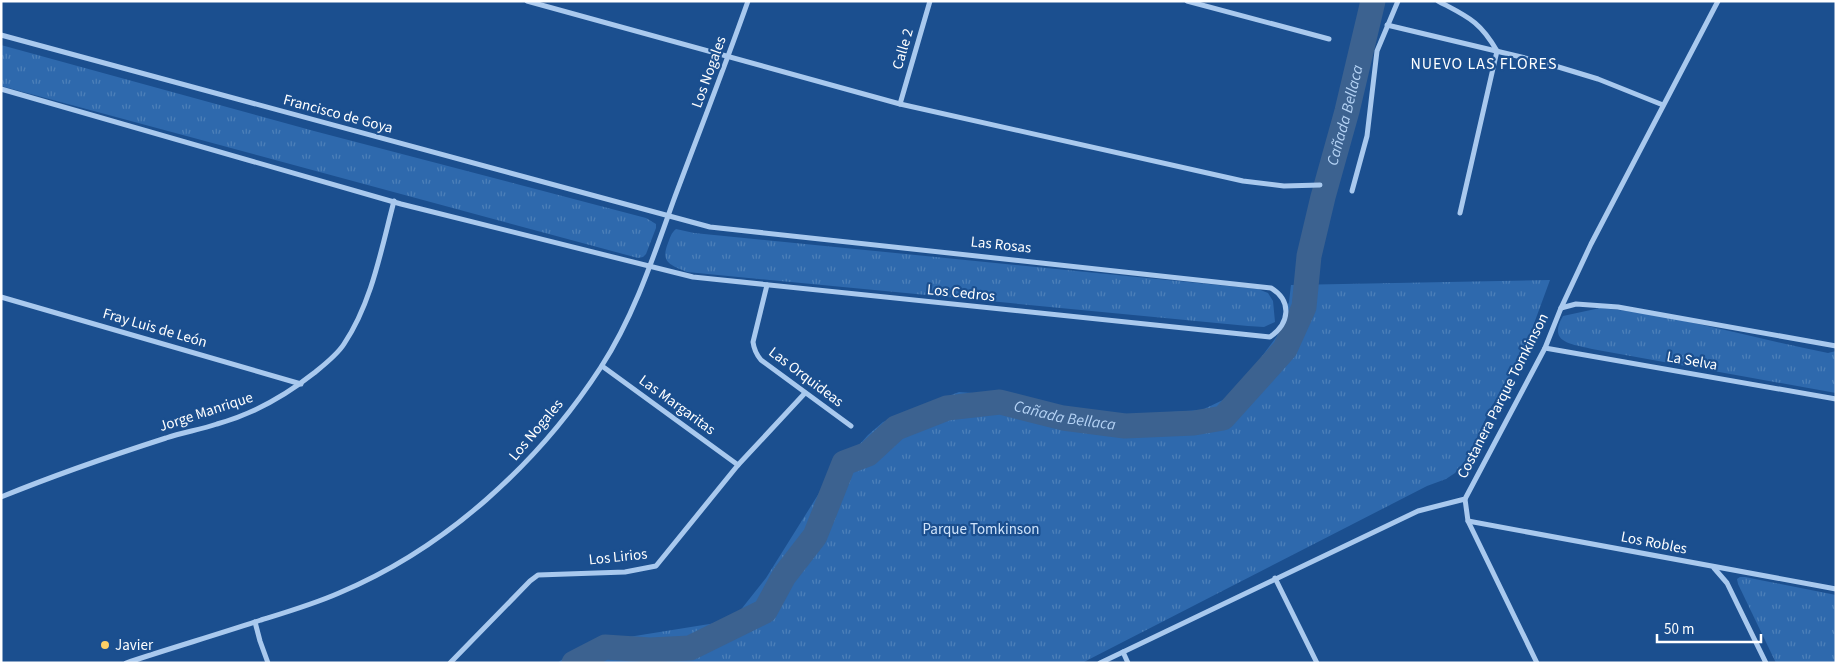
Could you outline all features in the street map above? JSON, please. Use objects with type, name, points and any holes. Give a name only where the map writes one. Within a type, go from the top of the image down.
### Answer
[{"type":"street","points":[[527,1],[900,104],[1243,181],[1284,186],[1320,185]]},
{"type":"street","name":"Los Nogales","points":[[126,663],[339,594],[398,564],[435,540],[469,514],[514,473],[553,431],[602,366],[624,326],[650,268],[748,1]]},
{"type":"street","name":"Calle 2","points":[[900,104],[930,1]]},
{"type":"street","points":[[1187,1],[1329,39]]},
{"type":"street","points":[[1352,192],[1367,136],[1377,51],[1398,1]]},
{"type":"street","points":[[1438,1],[1480,26],[1489,36],[1497,51],[1460,213]]},
{"type":"street","name":"Costanera Parque Tomkinson","points":[[1100,663],[1418,510],[1465,499],[1545,348],[1561,308],[1591,244],[1718,1]]},
{"type":"street","points":[[1387,25],[1542,62],[1579,73],[1663,105]]},
{"type":"street","name":"Francisco de Goya","points":[[1,35],[668,216]]},
{"type":"street","points":[[1,89],[394,201],[650,268]]},
{"type":"street","name":"Jorge Manrique","points":[[1,497],[168,437],[218,424],[267,405],[301,384],[343,346],[356,323],[365,305],[376,270],[394,201]]},
{"type":"street","name":"Las Rosas","points":[[668,216],[710,227],[1271,288],[1278,292],[1282,299],[1286,320],[1270,337]]},
{"type":"street","name":"Los Cedros","points":[[650,268],[693,277],[1270,337]]},
{"type":"street","name":"Las Orquideas","points":[[767,285],[753,342],[754,350],[761,360],[851,426]]},
{"type":"street","name":"Fray Luis de León","points":[[1,297],[301,384]]},
{"type":"street","points":[[1561,308],[1576,304],[1618,307],[1836,346]]},
{"type":"street","name":"La Selva","points":[[1545,348],[1836,399]]},
{"type":"street","name":"Las Margaritas","points":[[602,366],[738,465]]},
{"type":"street","name":"Los Lirios","points":[[450,663],[538,575],[625,572],[656,566],[738,465],[805,393]]},
{"type":"street","points":[[1465,499],[1468,521],[1537,663]]},
{"type":"street","name":"Los Robles","points":[[1468,521],[1836,589]]},
{"type":"street","points":[[1714,567],[1727,583],[1766,663]]},
{"type":"street","points":[[1275,578],[1317,663]]},
{"type":"street","points":[[255,622],[268,663]]},
{"type":"street","points":[[1123,652],[1128,663]]},
{"type":"street","points":[[146,656],[148,663]]},
{"type":"green space","points":[[1,45],[314,131],[646,218],[656,224],[656,228],[646,254],[638,258],[1,86]]},
{"type":"green space","points":[[676,229],[694,233],[1258,289],[1268,293],[1273,301],[1275,322],[1264,327],[1248,326],[687,272],[672,265],[666,259],[668,243]]},
{"type":"green space","name":"Parque Tomkinson","points":[[1550,280],[1532,329],[1505,387],[1491,407],[1468,457],[1455,473],[1082,663],[557,663],[585,644],[722,622],[739,612],[766,578],[826,482],[868,435],[883,422],[959,392],[1014,396],[1071,410],[1111,416],[1202,410],[1225,399],[1254,367],[1277,336],[1289,302],[1291,285]]},
{"type":"green space","points":[[1600,308],[1686,321],[1828,353],[1836,351],[1836,393],[1592,349],[1564,341],[1560,337],[1558,332],[1559,325],[1563,316]]},
{"type":"green space","points":[[1740,577],[1836,595],[1836,663],[1776,663],[1738,584],[1737,579]]},
{"type":"waterway","name":"Cañada Bellaca","points":[[574,663],[605,647],[650,650],[690,648],[765,611],[784,576],[815,536],[844,463],[868,454],[896,428],[947,408],[1000,402],[1063,418],[1125,426],[1194,423],[1223,418],[1285,349],[1304,307],[1309,256],[1347,111],[1373,1]]},
{"type":"place","name":"Javier","points":[[105,645]]},
{"type":"district","name":"NUEVO LAS FLORES","points":[[1484,64]]}]
